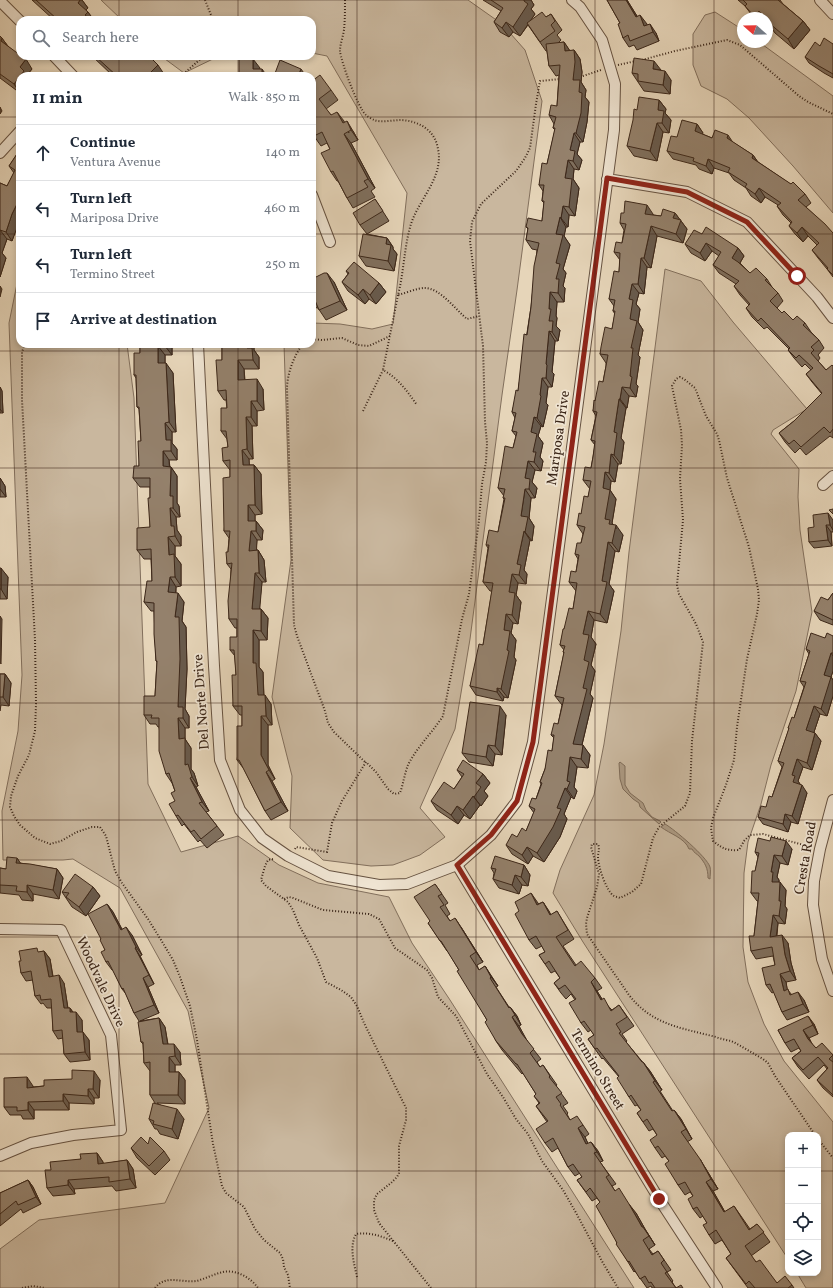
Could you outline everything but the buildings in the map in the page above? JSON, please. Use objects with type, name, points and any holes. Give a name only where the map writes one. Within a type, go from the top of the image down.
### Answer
[{"type":"street","name":"Mariposa Drive","points":[[457,865],[491,835],[517,801],[533,742],[614,130],[615,84],[602,40],[580,7],[572,0]]},
{"type":"street","points":[[820,0],[833,14]]},
{"type":"street","points":[[0,1],[16,17]]},
{"type":"street","points":[[58,60],[69,72]]},
{"type":"street","points":[[0,153],[16,135]]},
{"type":"street","points":[[607,178],[687,192],[747,222],[817,297],[833,318]]},
{"type":"street","points":[[316,205],[330,242]]},
{"type":"street","name":"Del Norte Drive","points":[[198,348],[220,760],[240,810],[262,838],[286,855],[328,876],[379,885],[407,884],[457,865]]},
{"type":"street","points":[[823,485],[833,476]]},
{"type":"street","name":"Cresta Road","points":[[833,800],[820,849],[814,881],[813,905],[822,959],[833,992]]},
{"type":"street","name":"Termino Street","points":[[457,865],[659,1199],[717,1288]]},
{"type":"street","name":"Woodvale Drive","points":[[0,929],[60,930],[111,1035],[121,1130],[73,1135],[31,1143],[0,1156]]},
{"type":"path","points":[[205,0],[211,16]]},
{"type":"path","points":[[345,0],[345,20],[340,50],[342,61],[366,115],[375,120],[413,121],[422,125],[431,133],[439,150],[439,161],[436,174],[416,211],[411,224],[383,370],[363,411]]},
{"type":"path","points":[[577,77],[610,67],[727,40],[740,45],[808,102],[833,114]]},
{"type":"path","points":[[186,72],[199,60]]},
{"type":"path","points":[[300,348],[287,382],[294,625],[326,711],[328,723],[334,732],[376,772],[388,789],[394,794],[400,793],[407,767],[443,716],[462,619],[469,594],[479,520],[487,443],[483,346],[470,241],[472,222],[481,204],[516,170],[530,148],[540,81],[563,79]]},
{"type":"path","points":[[398,295],[424,288],[432,289],[441,295],[467,319],[479,316]]},
{"type":"path","points":[[316,339],[342,338],[358,345],[369,346],[390,336]]},
{"type":"path","points":[[24,348],[22,352],[22,400],[35,640],[36,704],[35,731],[29,754],[18,776],[11,796],[10,806],[20,825],[35,838],[50,844],[61,841],[77,832],[92,827],[100,828],[106,836],[115,871],[148,919],[173,960],[190,1006],[197,1040],[213,1144],[222,1186],[226,1193],[244,1206],[255,1229],[264,1240],[280,1253],[288,1275],[290,1288]]},
{"type":"path","points":[[383,370],[392,375],[401,384],[417,405]]},
{"type":"path","points":[[804,845],[763,834],[750,835],[738,850],[730,850],[721,848],[713,840],[711,828],[713,818],[726,786],[734,760],[737,727],[747,659],[759,600],[749,547],[728,478],[717,434],[706,416],[694,388],[684,378],[680,377],[676,379],[672,386],[681,430],[682,445],[680,486],[683,520],[677,585],[679,594],[696,624],[703,642],[692,741],[690,793],[685,806],[659,827],[653,838],[641,884],[632,892],[620,898],[613,895],[607,886],[600,867],[598,857],[600,850],[598,844],[592,844],[591,847],[599,874],[599,881],[587,918],[587,934],[636,1004],[653,1018],[672,1026],[730,1041],[768,1063],[775,1076],[813,1132]]},
{"type":"path","points":[[366,762],[342,801],[332,823],[327,852],[296,847],[290,854],[268,860],[261,880],[266,886],[288,902],[317,958],[326,982],[351,997],[357,1006],[406,1108],[406,1120],[399,1146],[399,1173],[391,1183],[377,1194],[374,1200],[374,1210],[379,1223],[432,1288]]},
{"type":"path","points":[[284,899],[288,897],[293,898],[323,910],[369,914],[379,919],[395,948],[427,970],[432,978],[438,997],[456,1016],[487,1074],[516,1119],[528,1134],[542,1161],[563,1190],[618,1288]]},
{"type":"path","points":[[821,1143],[833,1158]]},
{"type":"path","points":[[358,1277],[352,1253],[353,1240],[356,1234],[366,1233],[381,1236],[394,1242]]},
{"type":"path","points":[[155,1288],[163,1281],[196,1281],[224,1272],[233,1272],[242,1275],[255,1283],[258,1288]]},
{"type":"path","points":[[22,1288],[26,1286],[45,1288]]},
{"type":"shaded area","points":[[101,0],[468,0],[502,24],[525,50],[542,101],[470,639],[455,729],[420,808],[445,837],[420,855],[393,865],[371,866],[323,860],[290,828],[292,776],[272,697],[291,560],[284,348],[316,348],[316,323],[340,324],[372,329],[393,324],[407,193],[327,56],[316,54],[316,16],[118,16]]},
{"type":"shaded area","points":[[715,12],[737,26],[737,48],[767,48],[833,96],[833,213],[749,118],[727,99],[701,86],[693,65],[693,34],[705,15]]},
{"type":"shaded area","points":[[166,60],[211,60],[186,72],[183,72]]},
{"type":"shaded area","points":[[665,269],[701,281],[733,322],[807,409],[773,430],[771,434],[799,469],[798,497],[800,530],[812,612],[796,691],[771,765],[761,804],[748,842],[744,873],[743,947],[748,982],[764,1024],[784,1061],[833,1122],[833,1288],[806,1288],[799,1276],[821,1276],[821,1132],[785,1132],[785,1254],[583,942],[553,893],[560,870],[594,795],[604,744],[621,631],[629,552]]},
{"type":"shaded area","points":[[16,289],[16,348],[128,348],[134,398],[148,784],[181,852],[238,836],[279,865],[318,883],[389,897],[412,943],[634,1288],[0,1288],[0,1249],[39,1220],[165,1203],[209,1108],[188,1011],[120,888],[73,859],[3,860],[2,811],[18,731],[22,675],[9,323]]},
{"type":"shaded area","points":[[620,762],[625,766],[625,785],[630,793],[643,803],[646,810],[652,817],[661,822],[659,824],[623,789],[620,779]]},
{"type":"shaded area","points":[[665,824],[697,850],[708,862],[710,867],[710,879],[708,878],[707,868],[699,856],[692,849],[689,849],[681,839],[661,827]]},
{"type":"route","points":[[659,1199],[457,865],[491,835],[517,801],[533,742],[607,178],[687,192],[747,222],[797,276]]}]
